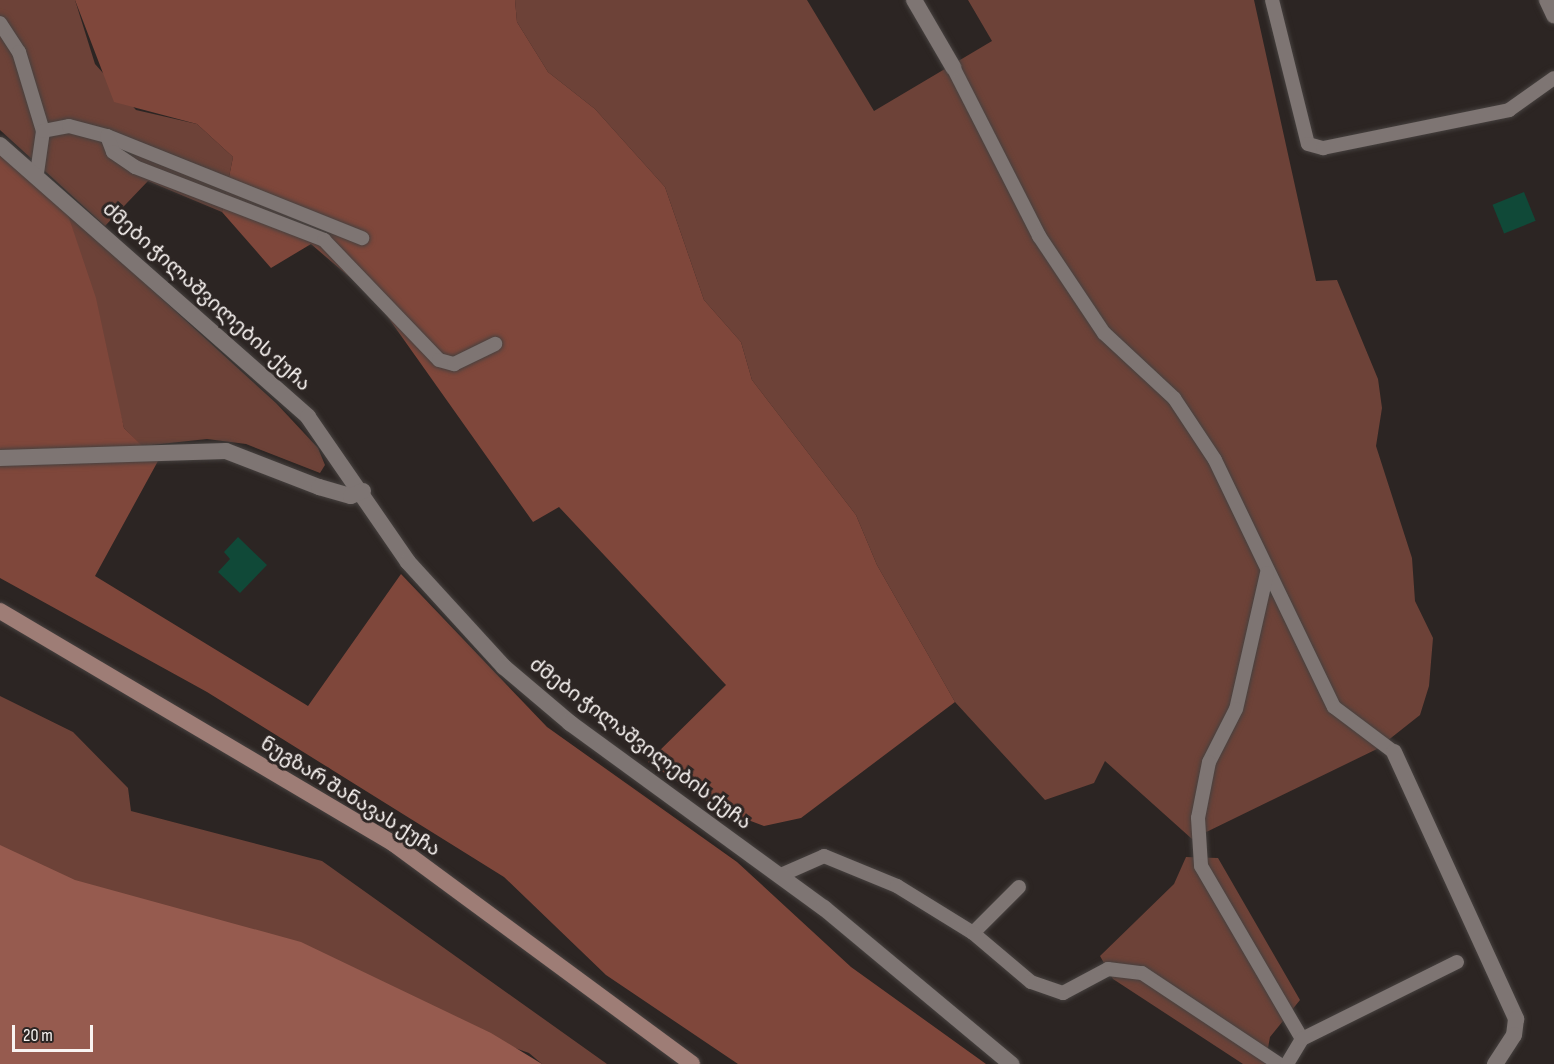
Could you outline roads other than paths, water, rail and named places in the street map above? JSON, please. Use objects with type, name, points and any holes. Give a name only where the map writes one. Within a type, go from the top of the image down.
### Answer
[{"type":"main road","name":"ნუგზარ შანავას ქუჩა","points":[[2,616],[394,844],[692,1064]]},
{"type":"street","points":[[914,0],[953,67]]},
{"type":"street","points":[[1547,0],[1554,15]]},
{"type":"street","name":"ძმები ჭილაშვილების ქუჩა","points":[[0,145],[37,173],[254,364],[308,417],[363,491],[408,562],[504,667],[570,723],[781,875],[1011,1064]]},
{"type":"street","points":[[0,458],[226,451],[319,487],[351,496],[363,491]]},
{"type":"street","points":[[1394,752],[1516,1019],[1514,1035],[1495,1064]]},
{"type":"lane","points":[[1272,0],[1308,144],[1323,148],[1509,110],[1554,78]]},
{"type":"lane","points":[[0,23],[19,52],[43,131],[37,173]]},
{"type":"lane","points":[[953,67],[1039,236],[1104,333],[1174,398],[1215,460],[1334,707],[1394,752]]},
{"type":"lane","points":[[43,131],[69,126],[107,136],[362,238]]},
{"type":"lane","points":[[107,136],[113,152],[135,167],[324,240],[439,360],[454,364],[495,344]]},
{"type":"lane","points":[[1268,573],[1236,709],[1209,762],[1198,818],[1202,866],[1302,1039]]},
{"type":"lane","points":[[781,875],[824,856],[897,886],[973,933],[1031,982],[1063,993],[1108,969],[1142,973],[1279,1064]]},
{"type":"lane","points":[[973,933],[1019,887]]},
{"type":"lane","points":[[1287,1064],[1302,1039],[1457,962]]}]
